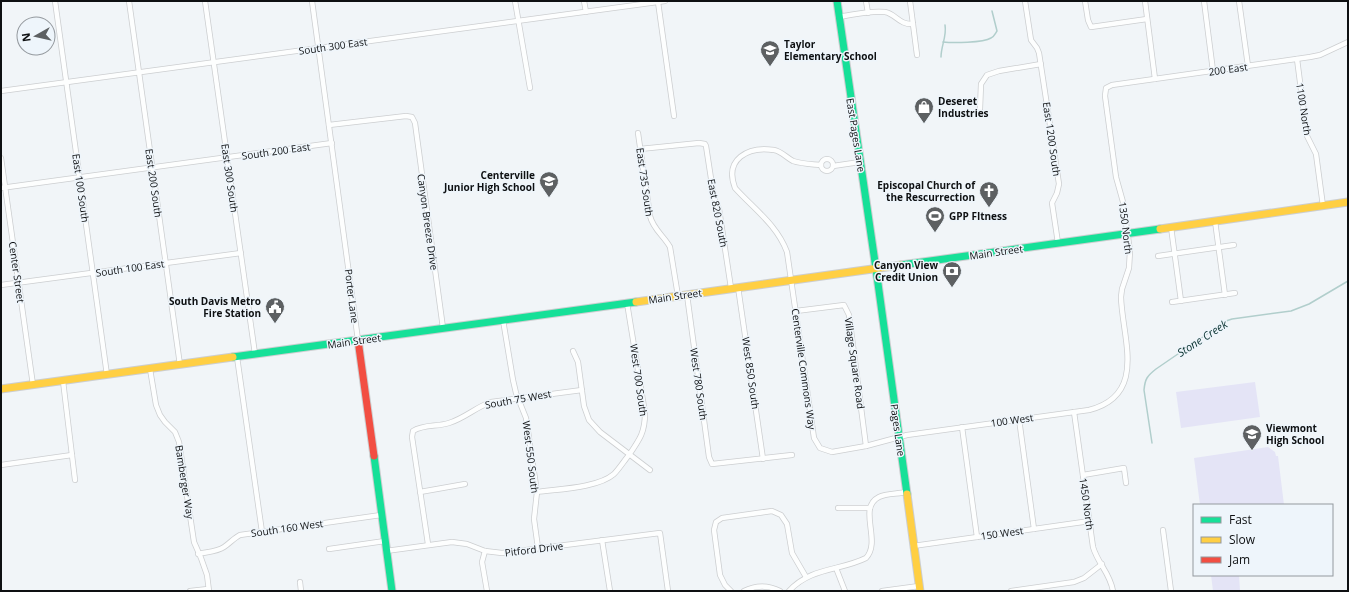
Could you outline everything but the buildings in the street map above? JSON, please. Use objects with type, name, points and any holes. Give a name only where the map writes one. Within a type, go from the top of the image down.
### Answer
[{"type":"main road","name":"East Pages Lane","points":[[837,1],[838,17],[876,269]]},
{"type":"main road","name":"Main Street","points":[[1,389],[686,294],[792,281],[1348,202]]},
{"type":"main road","name":"Pages Lane","points":[[876,269],[919,588]]},
{"type":"main road","name":"Porter Lane","points":[[358,340],[392,591]]},
{"type":"street","name":"East 100 South","points":[[55,1],[107,375]]},
{"type":"street","name":"East 200 South","points":[[129,1],[180,364]]},
{"type":"street","name":"East 300 South","points":[[205,1],[255,354]]},
{"type":"street","name":"Porter Lane","points":[[312,1],[358,340]]},
{"type":"street","points":[[515,1],[530,88]]},
{"type":"street","points":[[584,1],[586,12]]},
{"type":"street","name":"South 300 East","points":[[1,91],[665,1]]},
{"type":"street","points":[[866,1],[868,13]]},
{"type":"street","points":[[910,1],[917,55]]},
{"type":"street","name":"East 1200 South","points":[[1025,1],[1030,36],[1032,43],[1038,51],[1041,64],[1059,187],[1058,193],[1052,203],[1058,243]]},
{"type":"street","points":[[1085,1],[1088,20],[1091,27],[1147,19]]},
{"type":"street","points":[[1145,1],[1155,79]]},
{"type":"street","points":[[1204,1],[1213,71]]},
{"type":"street","points":[[1239,1],[1248,66]]},
{"type":"street","points":[[658,2],[674,116]]},
{"type":"street","points":[[838,17],[886,12],[901,22],[913,24]]},
{"type":"street","name":"200 East","points":[[1106,88],[1112,85],[1320,55],[1348,42]]},
{"type":"street","name":"1100 North","points":[[1297,59],[1307,136],[1316,154],[1323,206]]},
{"type":"street","points":[[980,109],[981,84],[987,75],[999,71],[1041,64]]},
{"type":"street","name":"1350 North","points":[[1106,88],[1105,96],[1116,177],[1123,202],[1130,251],[1130,262],[1121,297],[1128,360],[1126,375],[1119,390]]},
{"type":"street","name":"Canyon Breeze Drive","points":[[330,125],[412,116],[415,123],[443,328]]},
{"type":"street","name":"East 735 South","points":[[638,133],[650,216],[653,225],[670,247],[678,296]]},
{"type":"street","name":"South 200 East","points":[[3,188],[332,143]]},
{"type":"street","name":"East 820 South","points":[[640,149],[699,143],[705,144],[714,198],[719,209],[735,288]]},
{"type":"street","name":"Centerville Commons Way","points":[[821,165],[803,164],[792,160],[776,150],[757,150],[745,153],[737,159],[732,171],[732,179],[735,188],[776,230],[783,241],[792,281],[814,438],[820,448],[832,452],[866,446],[899,436]]},
{"type":"street","name":"Center Street","points":[[1,158],[3,188],[33,385]]},
{"type":"street","points":[[833,166],[832,161],[828,159],[822,161],[821,165],[823,170],[827,171],[832,169],[833,166],[860,162]]},
{"type":"street","points":[[1214,221],[1225,295]]},
{"type":"street","points":[[1171,227],[1181,301]]},
{"type":"street","points":[[1158,256],[1234,245]]},
{"type":"street","name":"South 100 East","points":[[1,285],[241,253]]},
{"type":"street","name":"West 850 South","points":[[735,288],[763,459]]},
{"type":"street","points":[[1172,302],[1235,293]]},
{"type":"street","name":"West 780 South","points":[[686,294],[709,457],[712,464],[763,459]]},
{"type":"street","name":"West 700 South","points":[[537,492],[590,485],[604,480],[614,474],[642,435],[645,425],[645,412],[627,303]]},
{"type":"street","name":"Village Square Road","points":[[796,311],[844,305],[849,315],[866,446]]},
{"type":"street","name":"West 550 South","points":[[503,320],[513,380],[526,418],[537,492],[534,519],[538,548]]},
{"type":"street","points":[[573,351],[578,362],[584,406],[589,420],[600,432],[650,470]]},
{"type":"street","points":[[237,357],[262,532]]},
{"type":"street","name":"Bamberger Way","points":[[150,369],[156,406],[165,422],[175,432],[179,442],[194,542],[206,575],[208,590]]},
{"type":"street","points":[[63,381],[75,480]]},
{"type":"street","name":"South 75 West","points":[[420,492],[412,437],[413,431],[419,427],[448,423],[464,418],[482,405],[491,402],[582,390]]},
{"type":"street","name":"100 West","points":[[899,436],[1074,412],[1102,405],[1113,397],[1119,390]]},
{"type":"street","name":"1450 North","points":[[1074,412],[1094,551],[1110,579],[1113,591]]},
{"type":"street","points":[[1019,420],[1034,529]]},
{"type":"street","points":[[962,427],[977,537]]},
{"type":"street","points":[[1,465],[72,455]]},
{"type":"street","points":[[763,459],[792,455]]},
{"type":"street","points":[[1083,475],[1124,468],[1126,483]]},
{"type":"street","points":[[428,544],[420,492],[465,484]]},
{"type":"street","points":[[789,591],[806,577],[863,559],[870,553],[872,543],[869,514],[872,502],[880,497],[906,492]]},
{"type":"street","points":[[838,508],[870,508]]},
{"type":"street","points":[[731,591],[725,585],[720,575],[714,530],[716,522],[722,518],[772,511],[781,515],[786,524],[792,553],[806,577]]},
{"type":"street","name":"South 160 West","points":[[198,554],[219,550],[240,535],[382,515]]},
{"type":"street","name":"150 West","points":[[913,546],[1090,521]]},
{"type":"street","points":[[1163,530],[1171,591]]},
{"type":"street","name":"Pitford Drive","points":[[386,551],[428,544],[452,542],[467,544],[485,551],[502,553],[660,533],[668,591]]},
{"type":"street","points":[[602,540],[610,591]]},
{"type":"street","points":[[329,549],[385,542]]},
{"type":"street","points":[[485,551],[482,562],[487,591]]},
{"type":"street","points":[[1011,591],[1074,582],[1084,578],[1102,564]]},
{"type":"street","points":[[836,568],[845,591]]},
{"type":"street","points":[[300,582],[302,591]]},
{"type":"street","points":[[744,591],[761,586],[770,587],[780,591]]},
{"type":"street","points":[[882,591],[919,588]]},
{"type":"street","points":[[190,591],[208,590]]},
{"type":"shaded area","points":[[1255,382],[1260,417],[1181,428],[1176,392]]},
{"type":"shaded area","points":[[1268,447],[1275,452],[1276,456],[1278,456],[1284,504],[1200,504],[1194,458]]},
{"type":"shaded area","points":[[1211,576],[1239,576],[1240,591],[1213,591]]},
{"type":"waterway","points":[[943,42],[975,42],[992,38],[997,31],[992,11]]},
{"type":"waterway","points":[[941,57],[945,25]]},
{"type":"waterway","name":"Stone Creek","points":[[1152,443],[1144,390],[1147,378],[1153,371],[1226,321],[1291,311],[1309,304],[1348,281]]},
{"type":"traffic: fast","points":[[837,1],[907,494]]},
{"type":"traffic: fast","points":[[901,265],[1160,229]]},
{"type":"traffic: fast","points":[[233,357],[636,302]]},
{"type":"traffic: fast","points":[[374,456],[392,591]]},
{"type":"traffic: slow","points":[[1160,229],[1348,202]]},
{"type":"traffic: slow","points":[[636,302],[901,265]]},
{"type":"traffic: slow","points":[[1,389],[233,357]]},
{"type":"traffic: slow","points":[[907,494],[920,591]]},
{"type":"traffic: jam","points":[[358,340],[374,456]]},
{"type":"place","name":"Taylor Elementary School","points":[[770,67]]},
{"type":"place","name":"Deseret Industries","points":[[924,124]]},
{"type":"place","name":"Centerville Junior High School","points":[[549,198]]},
{"type":"place","name":"Episcopal Church of the Rescurrection","points":[[989,208]]},
{"type":"place","name":"GPP FItness","points":[[935,233]]},
{"type":"place","name":"Canyon View Credit Union","points":[[952,288]]},
{"type":"place","name":"South Davis Metro Fire Station","points":[[275,324]]},
{"type":"place","name":"Viewmont High School","points":[[1252,451]]}]
